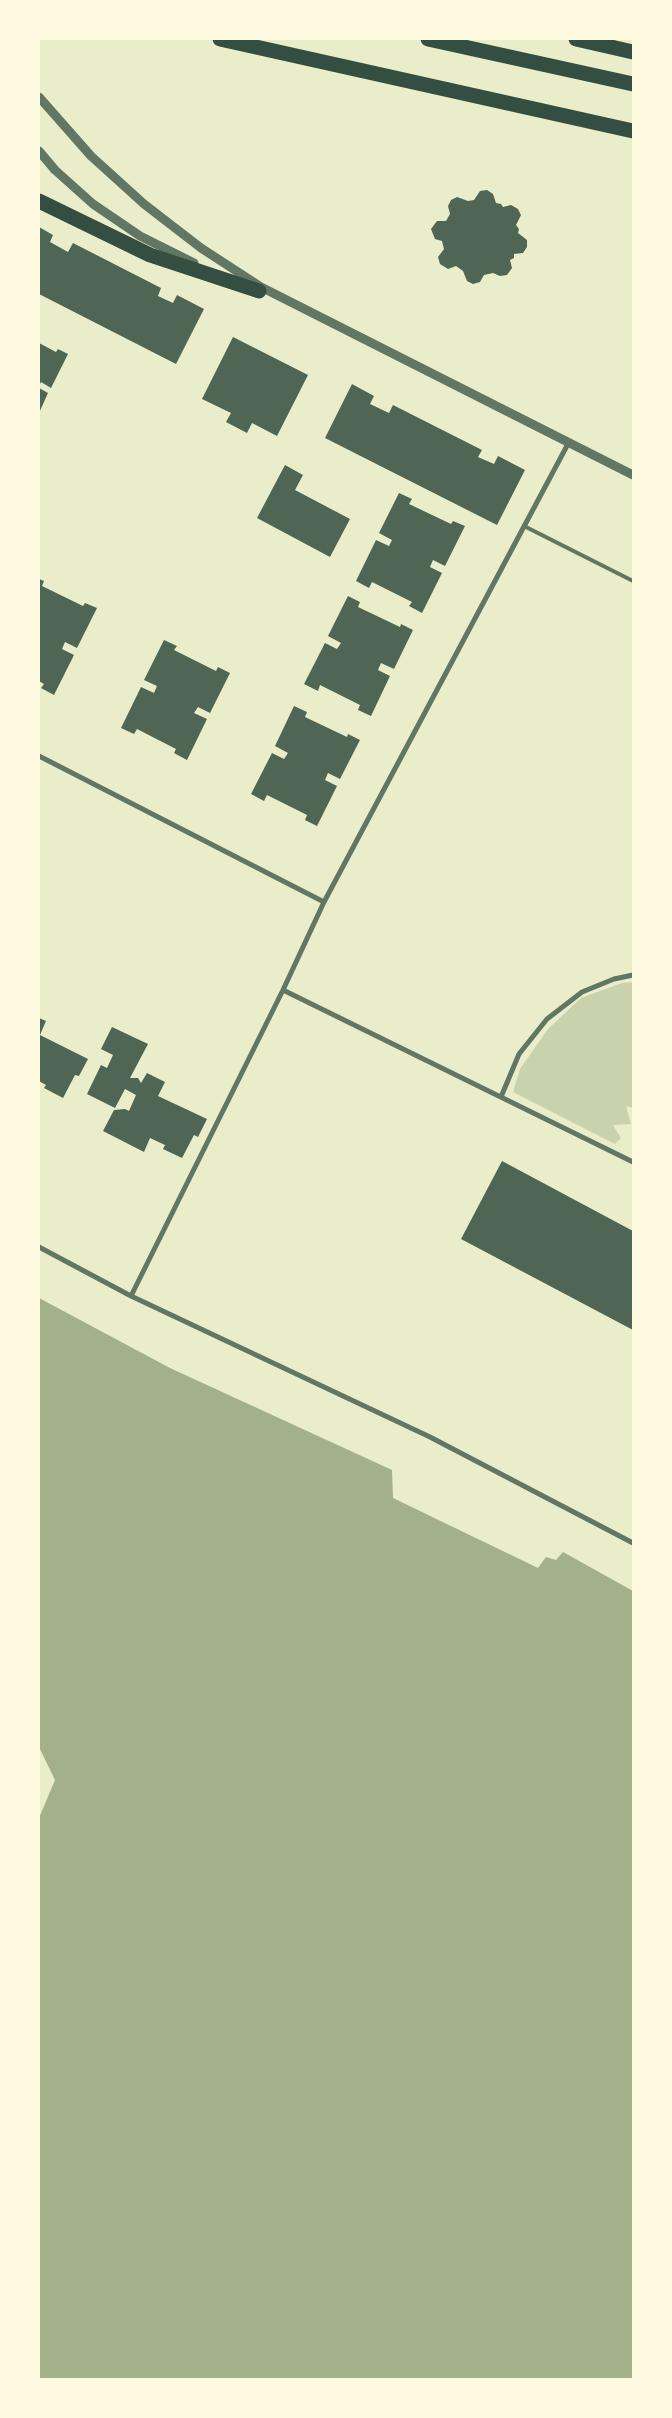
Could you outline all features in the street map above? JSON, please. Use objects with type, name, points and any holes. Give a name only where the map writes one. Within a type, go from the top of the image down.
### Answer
[{"type":"highway","points":[[220,39],[633,131]]},
{"type":"highway","points":[[428,39],[633,84]]},
{"type":"highway","points":[[576,39],[633,52]]},
{"type":"highway","points":[[39,201],[150,255],[259,292]]},
{"type":"street","points":[[39,97],[91,156],[144,204],[201,248],[254,282],[325,320],[633,475]]},
{"type":"street","points":[[39,151],[54,170],[93,204],[140,236],[196,264],[325,320]]},
{"type":"street","points":[[131,1296],[283,990],[324,902],[569,442]]},
{"type":"street","points":[[39,756],[324,902]]},
{"type":"street","points":[[501,1097],[519,1054],[547,1019],[582,992],[614,978],[633,975]]},
{"type":"street","points":[[283,990],[633,1162]]},
{"type":"street","points":[[39,1246],[131,1296],[430,1437],[633,1543]]},
{"type":"lane","points":[[524,526],[633,581]]},
{"type":"shaded area","points":[[633,982],[633,1108],[626,1106],[631,1124],[613,1125],[621,1138],[615,1144],[513,1092],[520,1069],[548,1029],[581,998],[622,983]]},
{"type":"shaded area","points":[[39,1298],[170,1368],[392,1470],[393,1498],[538,1568],[546,1557],[556,1560],[563,1552],[633,1591],[633,2379],[39,2379],[39,1818],[55,1780],[39,1747]]},
{"type":"building","points":[[487,190],[493,194],[496,203],[501,204],[503,207],[511,205],[518,209],[521,215],[516,225],[519,229],[518,233],[527,240],[527,247],[523,253],[514,254],[514,258],[510,260],[512,268],[507,275],[500,276],[493,273],[484,275],[480,282],[473,284],[467,281],[463,271],[456,266],[448,269],[440,264],[438,257],[444,249],[442,241],[435,239],[431,229],[437,221],[446,221],[450,214],[448,206],[451,200],[457,197],[468,201],[474,200],[480,191]]},
{"type":"building","points":[[39,227],[53,235],[50,242],[68,252],[73,243],[161,288],[158,296],[173,303],[177,295],[204,309],[176,364],[39,294]]},
{"type":"building","points":[[233,337],[308,375],[277,436],[252,423],[247,433],[226,422],[231,413],[202,399]]},
{"type":"building","points":[[39,343],[56,352],[58,349],[68,354],[51,388],[41,382],[39,386]]},
{"type":"building","points":[[352,384],[374,396],[370,404],[389,413],[393,405],[482,450],[478,457],[494,464],[498,456],[525,470],[497,525],[325,438]]},
{"type":"building","points":[[39,388],[48,393],[39,413]]},
{"type":"building","points":[[285,465],[303,475],[295,490],[350,519],[330,557],[257,518]]},
{"type":"building","points":[[399,493],[412,499],[409,504],[451,524],[453,521],[465,526],[445,566],[433,560],[430,567],[442,573],[422,613],[409,606],[412,602],[372,582],[369,588],[356,581],[376,540],[389,546],[392,540],[379,533]]},
{"type":"building","points":[[39,579],[44,581],[42,586],[83,606],[85,603],[97,608],[77,648],[65,642],[62,649],[74,655],[54,695],[41,688],[44,684],[39,681]]},
{"type":"building","points":[[348,596],[360,602],[358,607],[400,627],[401,624],[413,630],[394,669],[381,663],[378,670],[390,676],[371,716],[358,710],[360,705],[320,685],[318,691],[304,684],[325,643],[337,649],[341,643],[328,636]]},
{"type":"building","points":[[164,640],[177,646],[174,650],[216,671],[218,667],[230,673],[210,713],[198,707],[194,713],[207,719],[187,760],[174,753],[176,749],[137,729],[134,734],[121,728],[141,687],[154,693],[157,686],[144,680]]},
{"type":"building","points":[[294,706],[307,712],[305,717],[347,737],[348,734],[360,740],[340,779],[328,773],[325,780],[337,786],[317,826],[305,820],[307,815],[267,795],[264,801],[251,794],[272,753],[284,759],[288,753],[275,746]]},
{"type":"building","points":[[39,1018],[46,1021],[40,1035],[88,1059],[79,1076],[75,1075],[63,1098],[44,1088],[46,1085],[39,1081]]},
{"type":"building","points":[[112,1027],[148,1044],[130,1078],[138,1078],[141,1083],[147,1073],[165,1082],[158,1096],[207,1119],[198,1137],[194,1135],[182,1158],[163,1149],[165,1145],[150,1138],[144,1152],[103,1131],[114,1110],[125,1109],[129,1111],[136,1095],[125,1089],[115,1108],[87,1094],[101,1065],[107,1068],[113,1055],[101,1049]]},
{"type":"building","points":[[502,1161],[633,1231],[633,1330],[461,1239]]}]
